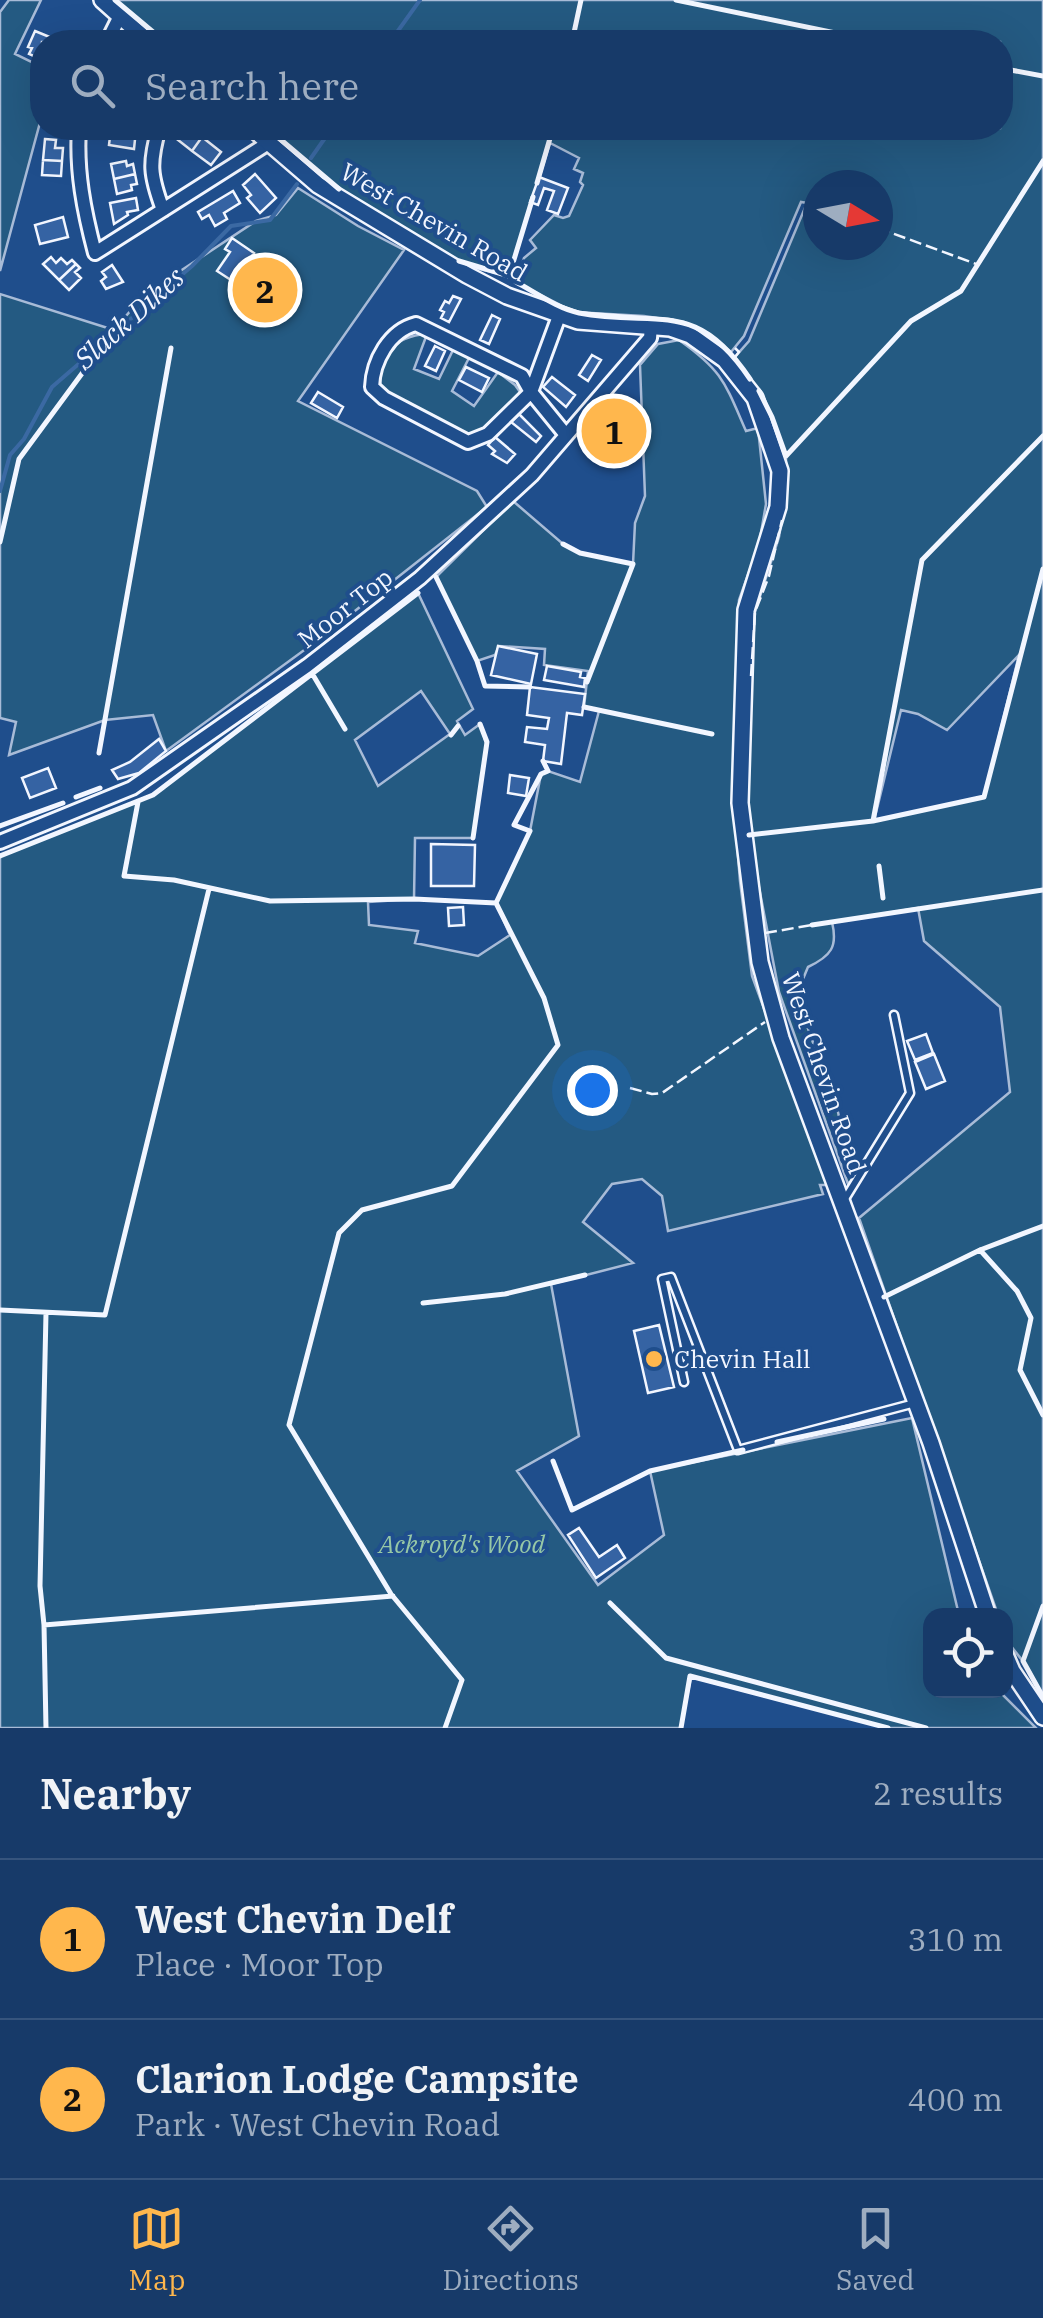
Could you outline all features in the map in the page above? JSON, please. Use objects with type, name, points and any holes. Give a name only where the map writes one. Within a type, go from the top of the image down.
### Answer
[{"type":"street","points":[[102,0],[134,30]]},
{"type":"street","points":[[114,30],[120,18]]},
{"type":"street","points":[[78,140],[84,212],[95,253],[270,142]]},
{"type":"street","points":[[157,140],[151,178],[163,210]]},
{"type":"street","name":"West Chevin Road","points":[[267,140],[318,184],[507,296],[559,316],[602,324],[670,328],[690,335],[710,347],[755,398],[780,470],[778,507],[746,610],[740,803],[760,962],[781,1038],[915,1403],[985,1608]]},
{"type":"street","points":[[559,316],[531,392],[488,434],[468,442],[384,398],[372,387],[373,370],[390,340],[416,324],[522,376],[531,392],[566,434]]},
{"type":"street","name":"Moor Top","points":[[0,842],[132,788],[307,666],[420,578],[532,474],[650,338],[651,327]]},
{"type":"street","points":[[1013,1668],[1043,1717]]},
{"type":"lane","points":[[843,1203],[910,1093],[894,1014]]},
{"type":"lane","points":[[684,1382],[662,1279],[671,1276],[738,1450],[915,1403]]},
{"type":"green space","points":[[9,0],[41,0],[15,54],[30,61],[30,140],[35,140],[0,271],[0,12]]},
{"type":"green space","points":[[115,0],[1043,0],[1043,1697],[1013,1648],[1013,1608],[996,1608],[859,1218],[1010,1092],[1000,1007],[924,941],[918,908],[832,922],[831,950],[808,967],[798,991],[838,1112],[852,1180],[848,1184],[779,992],[744,798],[755,612],[779,537],[786,494],[786,456],[772,417],[735,357],[749,341],[803,213],[803,260],[893,260],[893,170],[803,170],[803,202],[744,336],[731,352],[708,333],[684,322],[574,312],[516,282],[524,258],[536,248],[530,240],[554,215],[569,216],[583,185],[583,173],[574,169],[579,158],[550,143],[509,276],[467,266],[328,182],[281,140],[1013,140],[1013,30],[151,30]],"holes":[[[1019,655],[984,797],[874,821],[901,710],[918,714],[947,730]]]},
{"type":"green space","points":[[298,188],[404,250],[298,401],[477,491],[487,507],[318,640],[166,751],[153,715],[105,720],[9,755],[16,722],[0,718],[0,294],[114,330],[144,295],[256,221],[276,215]]},
{"type":"green space","points":[[427,334],[414,369],[439,379],[454,348],[470,356],[452,391],[474,406],[498,372],[523,396],[484,429],[466,436],[381,390],[381,367],[390,350],[405,339]]},
{"type":"green space","name":"Ackroyd's Wood","points":[[679,340],[721,379],[746,431],[758,428],[766,504],[759,544],[739,600],[734,806],[740,881],[752,976],[829,1185],[820,1185],[823,1194],[668,1231],[662,1196],[642,1179],[612,1184],[583,1222],[633,1263],[551,1284],[579,1436],[517,1471],[598,1585],[664,1535],[650,1471],[912,1418],[957,1608],[923,1608],[923,1698],[1006,1698],[1036,1728],[888,1728],[691,1677],[681,1728],[0,1728],[0,856],[153,795],[418,593],[473,709],[457,721],[465,735],[480,724],[487,746],[473,838],[415,838],[414,899],[368,902],[369,925],[418,931],[415,943],[478,956],[510,935],[496,903],[530,831],[541,774],[548,771],[580,782],[599,711],[584,707],[588,671],[544,665],[545,649],[499,646],[495,655],[477,661],[436,577],[513,501],[563,544],[580,553],[633,564],[635,523],[645,496],[640,365],[658,344]],"holes":[[[421,691],[450,734],[378,786],[355,740]]]},
{"type":"building","points":[[45,140],[56,140],[55,148],[63,148],[62,161],[43,160]]},
{"type":"building","points":[[110,140],[135,140],[134,149],[109,145]]},
{"type":"building","points":[[178,140],[200,140],[192,151]]},
{"type":"building","points":[[200,140],[206,140],[221,152],[211,165],[192,151]]},
{"type":"building","points":[[43,160],[62,161],[61,176],[42,175]]},
{"type":"building","points":[[126,161],[127,166],[133,164],[135,174],[114,179],[111,164]]},
{"type":"building","points":[[135,174],[137,184],[131,185],[132,190],[117,194],[114,179]]},
{"type":"building","points":[[255,174],[276,198],[260,213],[247,198],[251,195],[243,185]]},
{"type":"building","points":[[539,177],[568,188],[558,214],[547,210],[554,191],[544,188],[538,205],[530,202]]},
{"type":"building","points":[[233,191],[240,203],[224,213],[227,219],[215,226],[209,215],[202,219],[198,212]]},
{"type":"building","points":[[136,198],[138,210],[127,212],[114,224],[110,203]]},
{"type":"building","points":[[63,217],[68,237],[40,244],[35,225]]},
{"type":"building","points":[[232,238],[254,253],[234,282],[217,271],[230,252],[225,249]]},
{"type":"building","points":[[51,257],[56,263],[61,258],[67,264],[72,260],[76,264],[59,280],[43,264]]},
{"type":"building","points":[[76,264],[80,268],[75,272],[81,278],[69,290],[59,280]]},
{"type":"building","points":[[112,265],[123,282],[106,289],[101,281],[106,277],[102,272]]},
{"type":"building","points":[[453,296],[461,299],[449,322],[441,318],[444,312],[440,310]]},
{"type":"building","points":[[492,315],[500,319],[489,344],[480,340]]},
{"type":"building","points":[[435,346],[445,351],[436,371],[425,366]]},
{"type":"building","points":[[592,355],[601,360],[588,381],[579,375]]},
{"type":"building","points":[[466,367],[489,378],[482,392],[459,380]]},
{"type":"building","points":[[552,377],[575,395],[566,407],[543,387]]},
{"type":"building","points":[[318,392],[343,407],[337,418],[311,403]]},
{"type":"building","points":[[519,414],[541,436],[536,442],[511,422]]},
{"type":"building","points":[[495,437],[515,454],[507,463],[492,454],[495,451],[488,445]]},
{"type":"building","points":[[498,646],[537,654],[531,684],[491,675]]},
{"type":"building","points":[[547,666],[581,672],[584,687],[544,680]]},
{"type":"building","points":[[530,687],[585,694],[582,715],[567,713],[561,764],[543,761],[545,745],[525,742],[527,727],[547,729],[549,718],[527,715]]},
{"type":"building","points":[[159,739],[166,751],[139,773],[118,779],[112,770],[130,762]]},
{"type":"building","points":[[48,768],[56,788],[30,798],[22,778]]},
{"type":"building","points":[[510,775],[529,778],[526,796],[508,793]]},
{"type":"building","points":[[431,844],[475,845],[474,886],[431,886]]},
{"type":"building","points":[[463,907],[464,925],[449,926],[448,908]]},
{"type":"building","points":[[926,1034],[933,1053],[915,1060],[907,1041]]},
{"type":"building","points":[[934,1054],[945,1081],[926,1089],[915,1062]]},
{"type":"building","name":"Chevin Hall","points":[[659,1325],[674,1387],[648,1393],[634,1331]]},
{"type":"building","points":[[579,1528],[599,1557],[617,1545],[625,1558],[596,1578],[568,1535]]},
{"type":"waterway","points":[[399,30],[420,0]]},
{"type":"waterway","points":[[311,158],[324,140]]},
{"type":"waterway","name":"Slack Dikes","points":[[0,491],[10,455],[24,439],[52,387],[192,266],[231,226],[270,220],[297,184]]},
{"type":"fence","points":[[893,233],[979,265]]},
{"type":"fence","points":[[735,348],[739,352],[735,357]]},
{"type":"fence","points":[[751,676],[755,612],[769,576],[782,520]]},
{"type":"fence","points":[[765,933],[812,925]]},
{"type":"fence","points":[[630,1088],[662,1093],[765,1022]]},
{"type":"wall","points":[[115,0],[151,30]]},
{"type":"wall","points":[[575,30],[581,0]]},
{"type":"wall","points":[[676,0],[821,30]]},
{"type":"wall","points":[[1013,70],[1043,76]]},
{"type":"wall","points":[[281,140],[339,189]]},
{"type":"wall","points":[[537,183],[550,140]]},
{"type":"wall","points":[[759,391],[786,456],[911,321],[961,291],[1043,161]]},
{"type":"wall","points":[[459,261],[509,276],[533,197]]},
{"type":"wall","points":[[516,282],[579,313],[693,326],[730,353],[750,379]]},
{"type":"wall","points":[[0,542],[19,459],[114,330]]},
{"type":"wall","points":[[99,753],[171,348]]},
{"type":"wall","points":[[873,821],[922,560],[1043,436]]},
{"type":"wall","points":[[563,544],[580,553],[633,564],[587,682]]},
{"type":"wall","points":[[749,835],[873,821],[984,797],[1043,569]]},
{"type":"wall","points":[[436,577],[485,686],[530,687]]},
{"type":"wall","points":[[0,856],[153,795],[418,593]]},
{"type":"wall","points":[[313,675],[345,729]]},
{"type":"wall","points":[[584,707],[712,734]]},
{"type":"wall","points":[[473,838],[487,742],[480,724]]},
{"type":"wall","points":[[451,735],[458,726]]},
{"type":"wall","points":[[496,903],[530,831],[514,825],[541,774],[548,771],[543,761]]},
{"type":"wall","points":[[76,797],[100,788]]},
{"type":"wall","points":[[138,802],[124,876],[174,880],[270,901],[414,899],[496,903],[544,998],[558,1045],[452,1186],[362,1210],[339,1233],[289,1425],[391,1594],[462,1680],[445,1728]]},
{"type":"wall","points":[[0,826],[63,803]]},
{"type":"wall","points":[[879,866],[883,898]]},
{"type":"wall","points":[[0,1310],[105,1315],[209,889]]},
{"type":"wall","points":[[812,925],[1043,890]]},
{"type":"wall","points":[[884,1297],[980,1250],[1043,1226]]},
{"type":"wall","points":[[980,1250],[1017,1291],[1031,1318],[1020,1370],[1043,1415]]},
{"type":"wall","points":[[423,1303],[505,1294],[585,1275]]},
{"type":"wall","points":[[46,1313],[40,1586],[46,1728]]},
{"type":"wall","points":[[777,1442],[884,1419]]},
{"type":"wall","points":[[553,1461],[572,1510],[650,1471],[743,1450]]},
{"type":"wall","points":[[44,1625],[393,1596]]},
{"type":"wall","points":[[610,1603],[666,1658],[926,1728]]},
{"type":"wall","points":[[1043,1606],[1023,1661],[1043,1697]]},
{"type":"wall","points":[[681,1728],[690,1676],[888,1728]]},
{"type":"place","name":"Clarion Lodge Campsite","points":[[265,290]]},
{"type":"place","name":"West Chevin Delf","points":[[614,431]]},
{"type":"place","name":"Chevin Hall","points":[[654,1359]]}]
